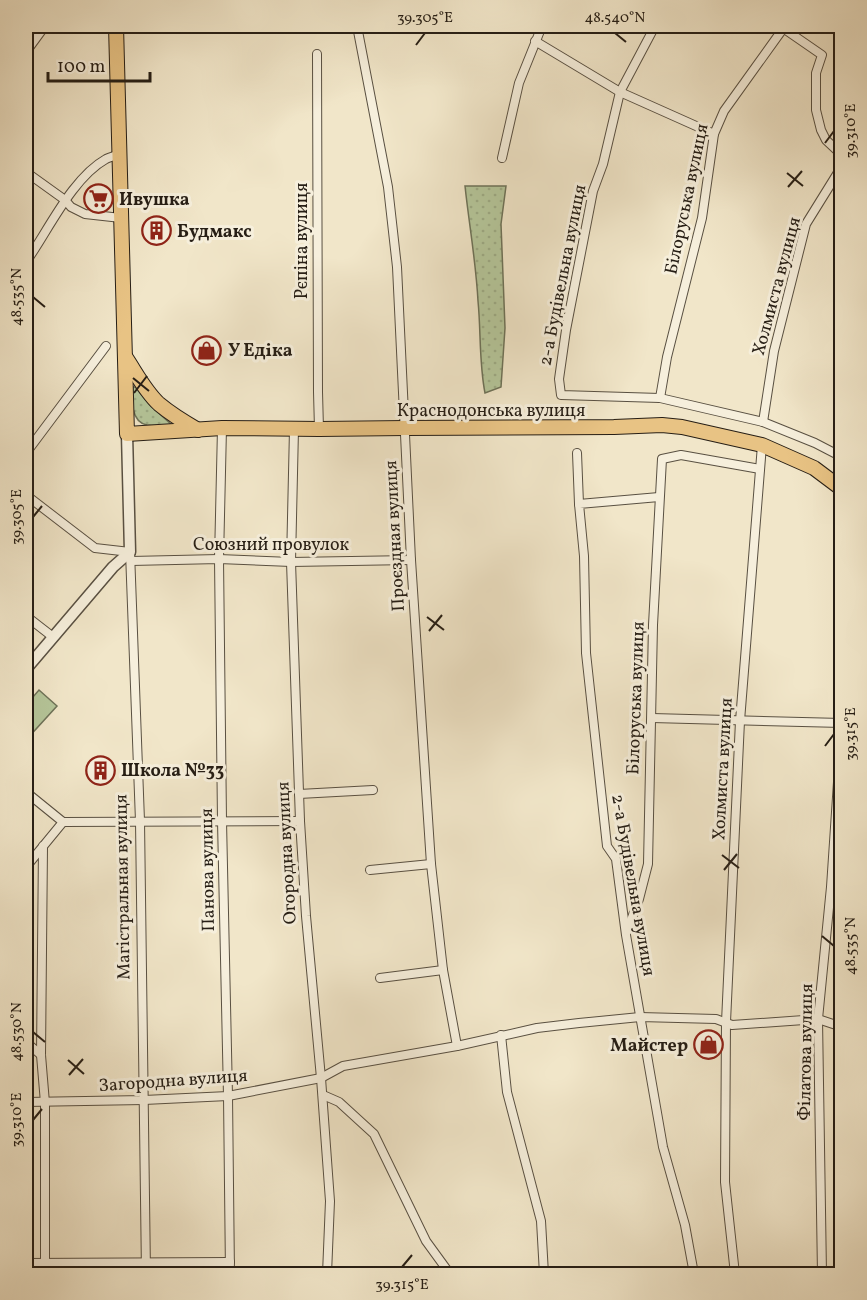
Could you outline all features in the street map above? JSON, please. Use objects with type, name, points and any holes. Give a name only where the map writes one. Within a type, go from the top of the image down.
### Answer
[{"type":"main road","points":[[117,26],[121,218]]},
{"type":"main road","name":"Магістральная вулиця","points":[[121,218],[127,434]]},
{"type":"main road","points":[[125,356],[142,383],[158,402],[198,430]]},
{"type":"main road","name":"Краснодонська вулиця","points":[[127,434],[222,428],[662,426],[762,445],[814,468],[842,489]]},
{"type":"street","points":[[26,52],[45,26]]},
{"type":"street","name":"Проєздная вулиця","points":[[357,26],[388,187],[397,267],[411,560],[431,864],[443,970],[457,1046]]},
{"type":"street","points":[[502,158],[519,83],[542,26]]},
{"type":"street","name":"2-а Будівельна вулиця","points":[[655,26],[620,92],[603,164],[593,191],[566,330],[559,379],[561,395],[660,398]]},
{"type":"street","points":[[782,26],[822,55],[816,73],[815,97],[820,130],[826,140],[842,155]]},
{"type":"street","name":"Білоруська вулиця","points":[[660,398],[667,357],[702,218],[714,134],[724,111],[782,26]]},
{"type":"street","points":[[535,40],[620,92],[714,134]]},
{"type":"street","name":"Рєпіна вулиця","points":[[317,54],[319,429]]},
{"type":"street","points":[[26,262],[65,200],[87,173],[106,159],[119,154]]},
{"type":"street","name":"Холмиста вулиця","points":[[763,422],[774,351],[806,224],[842,166]]},
{"type":"street","points":[[26,172],[65,200],[71,207],[85,214],[121,218]]},
{"type":"street","points":[[26,453],[106,346]]},
{"type":"street","points":[[660,398],[763,422],[841,454]]},
{"type":"street","name":"Панова вулиця","points":[[222,428],[219,559],[230,1275]]},
{"type":"street","name":"Огородна вулиця","points":[[294,429],[291,562],[300,821],[330,1201],[327,1275]]},
{"type":"street","name":"Магістральная вулиця","points":[[127,434],[140,821],[146,1275]]},
{"type":"street","name":"Холмиста вулиця","points":[[735,1275],[725,1182],[726,1022],[740,721],[762,445]]},
{"type":"street","name":"2-а Будівельна вулиця","points":[[577,453],[584,556],[586,653],[607,846],[616,859],[626,934],[663,1147],[685,1225],[693,1275]]},
{"type":"street","name":"Білоруська вулиця","points":[[626,934],[639,899],[648,864],[653,625],[662,459],[681,455],[760,469]]},
{"type":"street","name":"Союзний провулок","points":[[26,495],[95,548],[130,557],[291,562],[411,560]]},
{"type":"street","points":[[579,504],[659,497]]},
{"type":"street","points":[[26,669],[113,567],[130,557]]},
{"type":"street","points":[[26,616],[53,637]]},
{"type":"street","points":[[652,718],[842,722]]},
{"type":"street","name":"Філатова вулиця","points":[[822,1275],[819,1019],[842,722]]},
{"type":"street","points":[[299,794],[373,789]]},
{"type":"street","points":[[26,792],[63,822],[300,821]]},
{"type":"street","points":[[26,867],[63,822]]},
{"type":"street","points":[[43,846],[41,1055],[45,1103],[45,1275]]},
{"type":"street","points":[[370,870],[431,864]]},
{"type":"street","points":[[380,978],[443,970]]},
{"type":"street","name":"Загородна вулиця","points":[[26,1102],[228,1096],[321,1078],[343,1066],[457,1046],[537,1028],[579,1023],[640,1017],[716,1019],[732,1025],[819,1019]]},
{"type":"street","points":[[819,1019],[842,1027]]},
{"type":"street","points":[[501,1035],[507,1092],[541,1221],[544,1275]]},
{"type":"street","points":[[26,1042],[41,1055]]},
{"type":"street","points":[[323,1095],[339,1102],[375,1134],[426,1241],[450,1275]]},
{"type":"street","points":[[26,1263],[230,1262]]},
{"type":"green space","points":[[465,186],[506,186],[501,224],[505,328],[501,387],[485,393],[476,272]]},
{"type":"green space","points":[[133,387],[173,426],[147,425],[138,420],[132,404]]},
{"type":"green space","points":[[39,690],[57,706],[26,740],[26,705]]},
{"type":"place","name":"Ивушка","points":[[98,199]]},
{"type":"place","name":"Будмакс","points":[[156,231]]},
{"type":"place","name":"У Едіка","points":[[207,350]]},
{"type":"place","name":"Школа №33","points":[[100,770]]},
{"type":"place","name":"Майстер","points":[[709,1045]]}]
